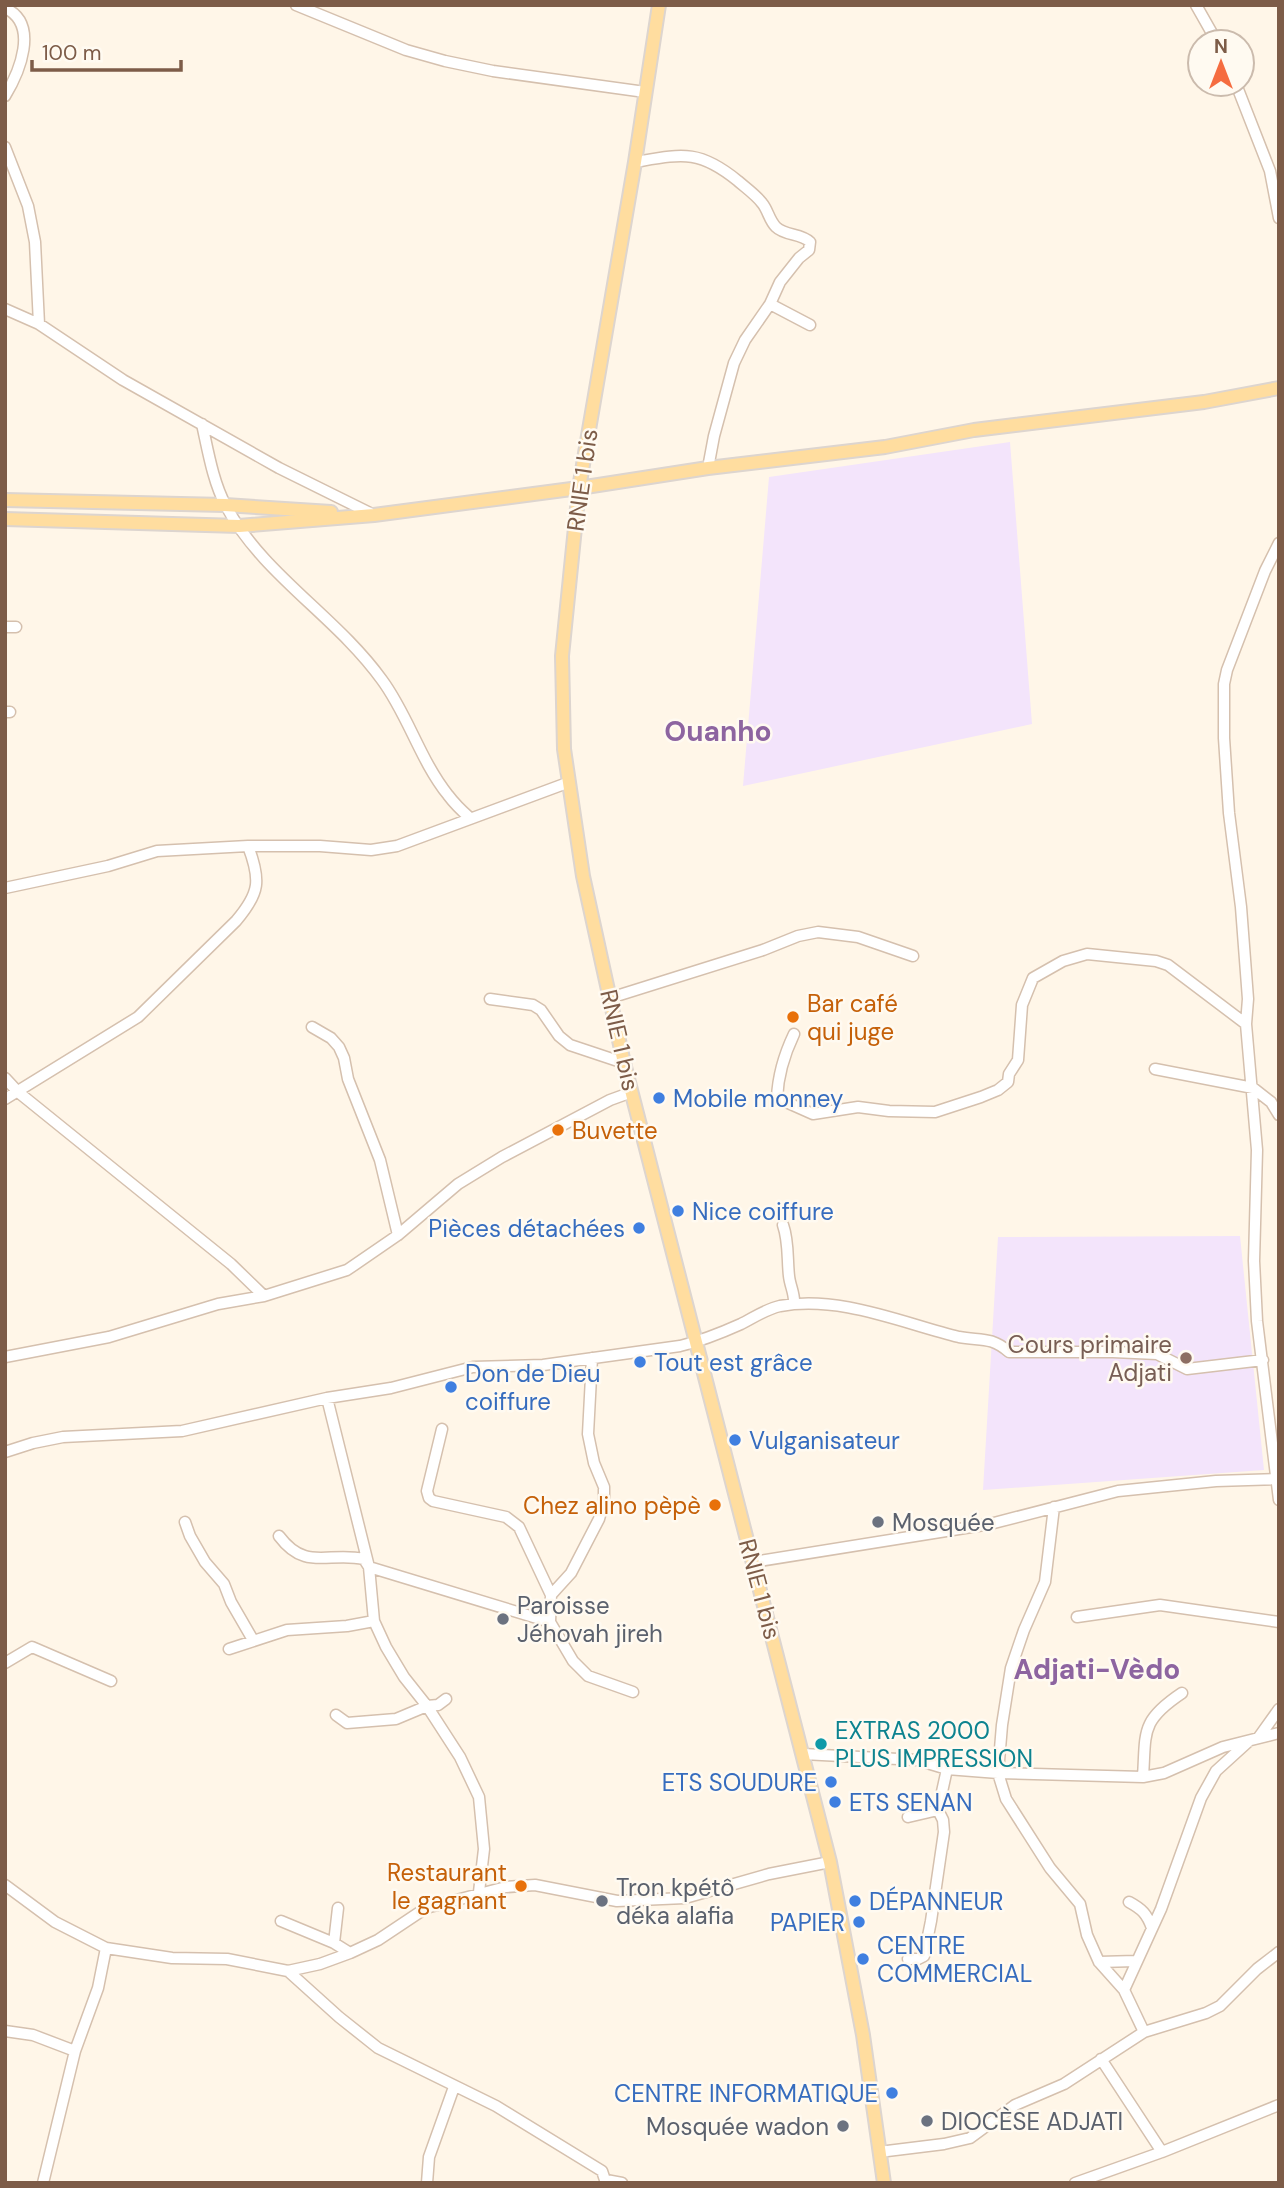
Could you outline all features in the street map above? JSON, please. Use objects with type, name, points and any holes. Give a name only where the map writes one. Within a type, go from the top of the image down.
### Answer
[{"type":"main road","name":"RNIE 1 bis","points":[[659,5],[579,488],[562,656],[562,714],[567,783],[583,876],[624,1063],[830,1862],[857,2001],[884,2183]]},
{"type":"main road","points":[[5,519],[239,526],[374,515],[579,488],[708,467],[884,447],[974,430],[1204,402],[1279,388]]},
{"type":"main road","points":[[5,500],[225,505],[374,515]]},
{"type":"street","points":[[296,5],[367,36],[445,61],[493,71],[645,92]]},
{"type":"street","points":[[1196,5],[1209,28]]},
{"type":"street","points":[[5,8],[12,11],[20,22],[24,39],[22,62],[5,96]]},
{"type":"street","points":[[1241,98],[1270,171],[1279,218]]},
{"type":"street","points":[[5,147],[28,206],[33,230],[39,324]]},
{"type":"street","points":[[635,162],[684,155],[700,157],[713,163],[761,202],[774,226],[809,239],[809,250],[780,282],[770,304],[745,340],[734,363],[713,436],[708,467]]},
{"type":"street","points":[[770,304],[810,325]]},
{"type":"street","points":[[5,309],[39,324],[123,380],[279,468],[374,515]]},
{"type":"street","points":[[202,424],[225,505],[239,526],[260,555],[328,618],[382,680],[437,779],[470,818]]},
{"type":"street","points":[[1279,543],[1260,583],[1224,684],[1227,788],[1242,920],[1248,999],[1246,1024],[1257,1150],[1254,1261],[1257,1321],[1279,1500]]},
{"type":"street","points":[[5,888],[108,866],[157,851],[248,846],[320,846],[371,850],[397,846],[567,783]]},
{"type":"street","points":[[5,1099],[138,1017],[236,921],[249,906],[256,888],[256,868],[248,846]]},
{"type":"street","points":[[610,998],[763,950],[798,936],[818,932],[858,937],[913,956]]},
{"type":"street","points":[[794,1034],[778,1074],[777,1098],[813,1114],[858,1107],[934,1112],[981,1097],[998,1090],[1008,1082],[1009,1074],[1018,1060],[1022,1005],[1033,978],[1063,961],[1087,954],[1156,961],[1168,965],[1246,1024]]},
{"type":"street","points":[[490,999],[533,1006],[541,1010],[570,1045],[624,1063]]},
{"type":"street","points":[[312,1027],[331,1038],[344,1058],[348,1079],[380,1160],[398,1235]]},
{"type":"street","points":[[1155,1069],[1253,1088],[1271,1102],[1279,1115]]},
{"type":"street","points":[[5,1078],[18,1092],[231,1264],[264,1296]]},
{"type":"street","points":[[5,1357],[109,1337],[218,1304],[264,1296],[348,1270],[398,1235],[458,1184],[610,1100],[632,1092]]},
{"type":"street","points":[[783,1225],[787,1238],[789,1280],[795,1296],[794,1304]]},
{"type":"street","points":[[5,1452],[63,1437],[182,1431],[327,1398],[391,1388],[473,1367],[543,1365],[695,1342],[776,1307],[794,1304],[850,1308],[962,1337],[989,1340],[999,1343],[1009,1352],[1157,1354],[1187,1369],[1263,1360]]},
{"type":"street","points":[[551,1595],[571,1573],[603,1510],[604,1486],[594,1463],[587,1434],[592,1358]]},
{"type":"street","points":[[327,1398],[369,1567],[374,1621],[404,1677],[427,1706],[460,1757],[479,1797],[484,1849],[479,1892]]},
{"type":"street","points":[[442,1429],[427,1492],[429,1498],[433,1502],[506,1517],[519,1527],[551,1595],[550,1622],[564,1647],[588,1676],[633,1692]]},
{"type":"street","points":[[753,1562],[990,1524],[1118,1492],[1216,1481],[1277,1479]]},
{"type":"street","points":[[1054,1507],[1045,1582],[1011,1668],[998,1773],[1006,1799],[1050,1868],[1080,1904],[1087,1935],[1098,1962],[1124,1990],[1144,2032]]},
{"type":"street","points":[[185,1522],[205,1562],[224,1584],[253,1640]]},
{"type":"street","points":[[279,1536],[290,1551],[300,1555],[311,1558],[363,1559],[369,1567],[550,1622]]},
{"type":"street","points":[[1077,1617],[1160,1605],[1279,1622]]},
{"type":"street","points":[[229,1649],[287,1630],[347,1626],[374,1621]]},
{"type":"street","points":[[5,1663],[32,1647],[111,1681]]},
{"type":"street","points":[[1143,1777],[1143,1740],[1152,1717],[1182,1693]]},
{"type":"street","points":[[336,1715],[347,1723],[396,1719],[427,1706],[438,1705],[446,1699]]},
{"type":"street","points":[[1124,1990],[1161,1909],[1201,1798],[1216,1771],[1254,1739],[1279,1709]]},
{"type":"street","points":[[803,1754],[917,1760],[947,1769],[998,1773],[1143,1777],[1164,1773],[1223,1746],[1279,1733]]},
{"type":"street","points":[[908,1959],[924,1956],[932,1921],[944,1832],[943,1820],[938,1810],[947,1769]]},
{"type":"street","points":[[908,1817],[938,1810]]},
{"type":"street","points":[[5,1885],[55,1922],[106,1948],[172,1958],[227,1959],[288,1971],[320,1964],[350,1953],[378,1940],[426,1908],[479,1892],[535,1885],[617,1901],[685,1898],[769,1874],[830,1862]]},
{"type":"street","points":[[1129,1902],[1148,1916],[1152,1928]]},
{"type":"street","points":[[334,1943],[338,1908]]},
{"type":"street","points":[[281,1921],[334,1943],[350,1953]]},
{"type":"street","points":[[43,2183],[75,2051],[98,1988],[106,1948]]},
{"type":"street","points":[[879,2152],[970,2138],[1015,2105],[1064,2084],[1144,2032],[1220,2006],[1257,1969],[1279,1952]]},
{"type":"street","points":[[1098,1962],[1136,1961]]},
{"type":"street","points":[[288,1971],[339,2017],[379,2048],[496,2106],[602,2171],[606,2181],[622,2183]]},
{"type":"street","points":[[5,2031],[33,2035],[75,2051]]},
{"type":"street","points":[[1101,2059],[1162,2152]]},
{"type":"street","points":[[427,2183],[429,2157],[454,2087]]},
{"type":"street","points":[[1074,2183],[1278,2108]]},
{"type":"shaded area","points":[[1010,442],[1032,724],[743,786],[769,477]]},
{"type":"shaded area","points":[[1240,1236],[1264,1470],[983,1490],[998,1237]]},
{"type":"place","name":"Bar café qui juge","points":[[793,1017]]},
{"type":"place","name":"Mobile monney","points":[[659,1098]]},
{"type":"place","name":"Buvette","points":[[558,1130]]},
{"type":"place","name":"Nice coiffure","points":[[678,1211]]},
{"type":"place","name":"Pièces détachées","points":[[639,1228]]},
{"type":"place","name":"Cours primaire Adjati","points":[[1186,1358]]},
{"type":"place","name":"Tout est grâce","points":[[640,1362]]},
{"type":"place","name":"Don de Dieu coiffure","points":[[451,1387]]},
{"type":"place","name":"Vulganisateur","points":[[735,1440]]},
{"type":"place","name":"Chez alino pèpè","points":[[715,1505]]},
{"type":"place","name":"Mosquée","points":[[878,1522]]},
{"type":"place","name":"Paroisse Jéhovah jireh","points":[[503,1619]]},
{"type":"place","name":"EXTRAS 2000 PLUS IMPRESSION","points":[[821,1744]]},
{"type":"place","name":"ETS SOUDURE","points":[[831,1782]]},
{"type":"place","name":"ETS SENAN","points":[[835,1802]]},
{"type":"place","name":"Restaurant le gagnant","points":[[521,1886]]},
{"type":"place","name":"Tron kpétô déka alafia","points":[[602,1901]]},
{"type":"place","name":"DÉPANNEUR","points":[[855,1901]]},
{"type":"place","name":"PAPIER","points":[[859,1922]]},
{"type":"place","name":"CENTRE COMMERCIAL","points":[[863,1959]]},
{"type":"place","name":"CENTRE INFORMATIQUE","points":[[892,2093]]},
{"type":"place","name":"DIOCÈSE ADJATI","points":[[927,2121]]},
{"type":"place","name":"Mosquée wadon","points":[[843,2126]]},
{"type":"district","name":"Ouanho","points":[[718,731]]},
{"type":"district","name":"Adjati-Vèdo","points":[[1097,1669]]}]
